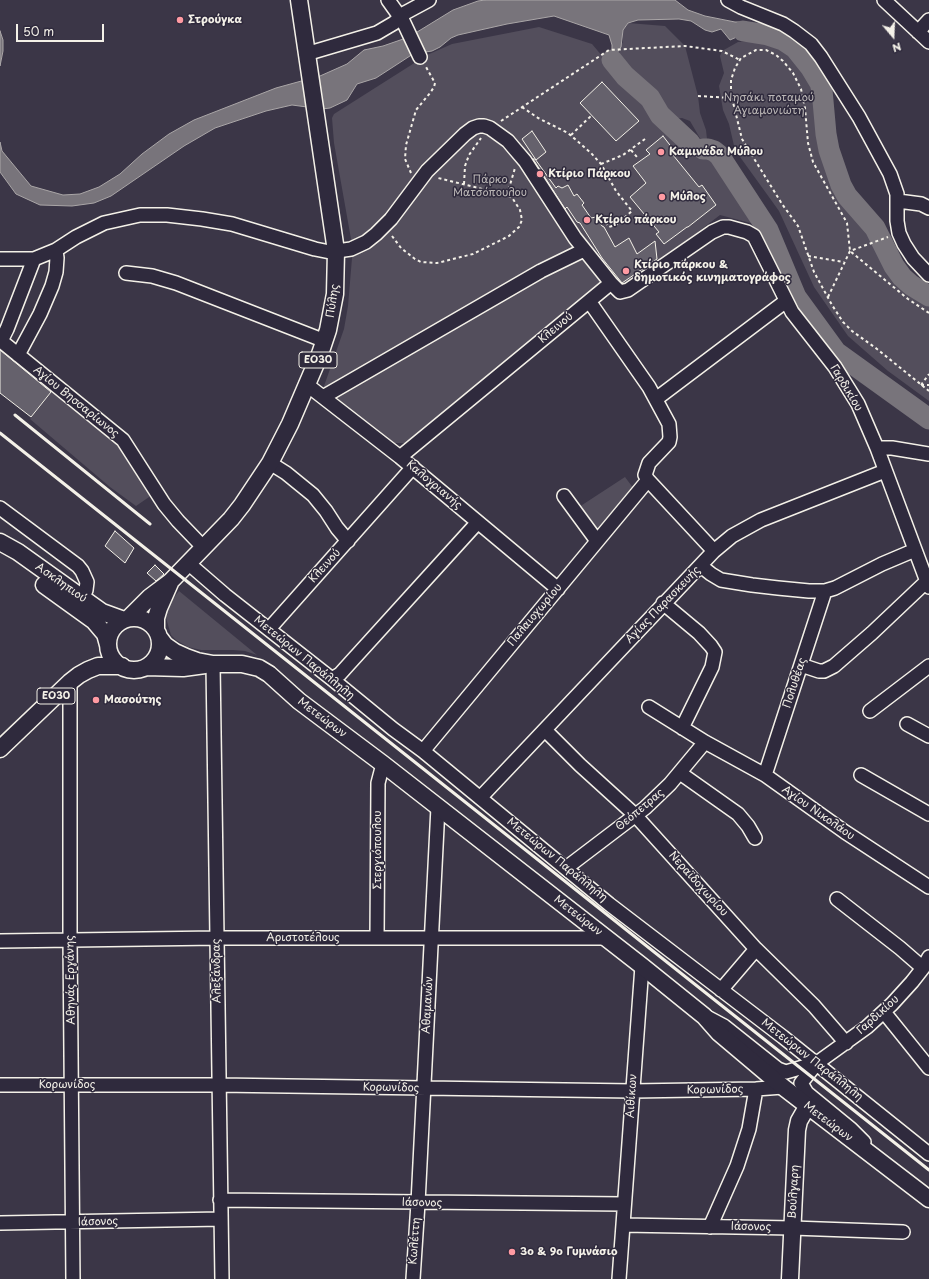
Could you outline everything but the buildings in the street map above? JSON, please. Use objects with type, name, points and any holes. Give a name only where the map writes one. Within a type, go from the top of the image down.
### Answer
[{"type":"main road","name":"Πύλης","points":[[188,563],[231,519],[270,463],[290,424],[325,341],[331,319],[335,294],[336,251],[306,57],[299,0]]},
{"type":"main road","name":"Ασκληπιού","points":[[0,542],[18,552],[102,612],[127,619]]},
{"type":"main road","name":"Ασκληπιού","points":[[0,554],[11,560],[94,622],[105,634],[108,645]]},
{"type":"main road","name":"ΕΟ30","points":[[108,645],[112,630],[117,624],[127,619],[150,597],[170,582],[188,563]]},
{"type":"main road","name":"ΕΟ30","points":[[0,748],[70,682],[88,670],[98,666],[122,666],[134,669],[146,667],[153,661],[158,654],[160,646],[156,618],[170,582]]},
{"type":"main road","points":[[127,619],[137,618],[144,620],[151,624],[157,633]]},
{"type":"main road","name":"Μετεώρων","points":[[157,633],[165,644],[175,652],[197,661],[213,664],[242,664],[264,671],[299,700],[642,966],[704,1016],[719,1033],[807,1107],[929,1199]]},
{"type":"main road","points":[[108,645],[112,657],[122,666]]},
{"type":"main road","name":"Μετεώρων","points":[[146,667],[183,668],[213,664]]},
{"type":"main road","name":"Βούλγαρη","points":[[790,1279],[797,1130],[799,1121],[807,1107]]},
{"type":"street","points":[[388,0],[401,19],[420,57]]},
{"type":"street","points":[[306,57],[378,33],[401,19],[408,10],[429,0]]},
{"type":"street","points":[[728,0],[741,8],[783,24],[800,34],[816,50],[830,69],[852,105],[893,180],[898,201],[897,221],[899,233],[912,258],[929,275]]},
{"type":"street","points":[[884,0],[929,42]]},
{"type":"street","points":[[918,32],[929,20]]},
{"type":"street","points":[[0,259],[34,260],[56,250],[76,237],[104,223],[140,215],[167,215],[202,219],[239,226],[315,249],[330,252],[351,249],[366,242],[385,225],[421,178],[446,152],[473,128],[484,126],[490,128],[508,141],[519,154],[584,250],[610,283]]},
{"type":"street","points":[[898,201],[920,204],[929,208]]},
{"type":"street","name":"Γαρδικίου","points":[[610,283],[620,292],[628,290],[718,228],[728,227],[747,232],[754,236],[797,320],[835,367],[861,410],[886,471],[928,584]]},
{"type":"street","points":[[18,355],[40,314],[52,286],[56,272],[56,250]]},
{"type":"street","points":[[323,397],[541,271],[584,250]]},
{"type":"street","points":[[0,341],[7,329],[34,260]]},
{"type":"street","points":[[126,272],[152,276],[176,283],[325,341]]},
{"type":"street","name":"Κλεινού","points":[[400,457],[610,283]]},
{"type":"street","points":[[589,301],[656,399],[669,424],[670,437],[664,448],[649,463],[645,475],[714,551]]},
{"type":"street","points":[[656,399],[786,301]]},
{"type":"street","name":"Αγίου Βησσαρίωνος","points":[[0,341],[124,440],[164,504],[203,547]]},
{"type":"street","name":"Καλογριανής","points":[[306,384],[400,457],[558,589]]},
{"type":"street","points":[[876,448],[892,448],[929,454]]},
{"type":"street","points":[[270,463],[286,473],[313,495],[348,541]]},
{"type":"street","name":"Κλεινού","points":[[269,629],[413,468]]},
{"type":"street","name":"Αγίας Παρασκευής","points":[[480,798],[663,603],[714,551],[732,536],[761,520],[886,471]]},
{"type":"street","name":"Παλαιοχωρίου","points":[[423,751],[648,480]]},
{"type":"street","points":[[564,496],[597,541]]},
{"type":"street","points":[[0,508],[78,566],[82,571],[86,582],[86,590],[82,599]]},
{"type":"street","points":[[332,679],[345,669],[478,522]]},
{"type":"street","points":[[700,566],[721,580],[778,588],[825,591],[835,588],[882,564],[915,550]]},
{"type":"street","name":"Μετεώρων Παράλληλη","points":[[188,563],[423,751],[616,909],[817,1063],[929,1154]]},
{"type":"street","points":[[801,665],[819,671],[824,671],[834,666],[928,584]]},
{"type":"street","name":"Πολυθέας","points":[[765,775],[825,591]]},
{"type":"street","points":[[663,603],[699,633],[715,652],[712,667],[682,728]]},
{"type":"street","name":"Αλεξάνδρας","points":[[213,664],[222,1279]]},
{"type":"street","points":[[870,711],[929,666]]},
{"type":"street","name":"Αθηνάς Εργάνης","points":[[70,682],[70,939],[73,1279]]},
{"type":"street","name":"Αγίου Νικολάου","points":[[649,707],[705,742],[765,775],[845,832],[929,887]]},
{"type":"street","points":[[907,724],[929,736]]},
{"type":"street","name":"Νεραϊδοχωρίου","points":[[545,730],[580,765],[635,815],[756,949],[814,1006],[846,1043]]},
{"type":"street","name":"Θεόπετρας","points":[[566,868],[635,815],[670,784],[705,742]]},
{"type":"street","name":"Στεργιόπουλου","points":[[377,938],[378,783],[383,764]]},
{"type":"street","points":[[680,773],[738,814],[748,826],[755,838]]},
{"type":"street","points":[[861,775],[929,814]]},
{"type":"street","name":"Αθαμανών","points":[[418,1203],[438,807]]},
{"type":"street","points":[[837,899],[900,948],[926,963]]},
{"type":"street","name":"Αριστοτέλους","points":[[0,941],[216,938],[606,938]]},
{"type":"street","points":[[722,990],[756,949]]},
{"type":"street","name":"Γαρδικίου","points":[[817,1063],[846,1043],[884,1012],[901,995],[926,963]]},
{"type":"street","name":"Αιθίκων","points":[[619,1279],[642,966]]},
{"type":"street","points":[[884,1012],[929,1068]]},
{"type":"street","points":[[704,1016],[724,1026],[778,1069],[786,1072],[817,1063]]},
{"type":"street","points":[[817,1063],[801,1084],[807,1092],[861,1138],[877,1160]]},
{"type":"street","name":"Κορωνίδος","points":[[0,1085],[219,1085],[633,1091],[756,1089],[783,1087]]},
{"type":"street","points":[[710,1227],[737,1166],[749,1128],[756,1089]]},
{"type":"street","name":"Ιάσονος","points":[[220,1200],[624,1204]]},
{"type":"street","name":"Κωλέττη","points":[[412,1279],[418,1203]]},
{"type":"street","name":"Ιάσονος","points":[[0,1224],[221,1219]]},
{"type":"street","name":"Ιάσονος","points":[[623,1226],[793,1228],[903,1232]]},
{"type":"path","points":[[464,184],[464,171],[467,160],[472,150],[490,128],[609,50],[686,46],[722,51],[740,60]]},
{"type":"path","points":[[828,297],[850,251],[847,223],[813,162],[808,143],[805,108],[801,89],[793,73],[783,60],[776,55],[766,50],[756,50],[750,52],[740,60],[735,68],[731,80],[732,98],[742,139],[782,204],[798,226],[814,272],[828,297],[843,322],[852,331],[877,349],[929,392]]},
{"type":"path","points":[[385,225],[401,248],[415,259],[429,263],[446,262],[482,251],[509,236],[519,227],[522,220],[520,210],[513,199],[507,195],[442,178],[421,178],[410,172],[405,159],[406,145],[416,110],[434,87],[435,83],[420,57]]},
{"type":"path","points":[[698,96],[732,98]]},
{"type":"path","points":[[522,107],[538,118],[571,135],[601,164],[616,191],[632,211],[616,225],[609,227],[604,221]]},
{"type":"path","points":[[571,135],[592,115]]},
{"type":"path","points":[[601,164],[623,155],[645,139]]},
{"type":"path","points":[[631,150],[637,157]]},
{"type":"path","points":[[507,195],[519,154]]},
{"type":"path","points":[[850,251],[894,235]]},
{"type":"path","points":[[850,251],[908,299],[929,313]]},
{"type":"path","points":[[808,256],[844,262]]},
{"type":"path","points":[[920,385],[929,374]]},
{"type":"path","points":[[920,385],[929,385]]},
{"type":"green space","points":[[628,23],[665,26],[685,46],[707,139],[701,140],[690,121],[682,118],[667,118],[661,113],[650,91],[641,80],[613,58],[623,42],[623,30]]},
{"type":"green space","name":"Πάρκο Ματσόπουλου","points":[[539,27],[592,44],[681,149],[695,139],[759,223],[758,225],[720,215],[633,282],[594,292],[408,443],[392,443],[323,389],[344,329],[348,306],[352,258],[351,239],[334,143],[332,118],[334,114],[427,55],[452,44]]},
{"type":"green space","name":"Νησάκι ποταμού Αγιαμονιώτη","points":[[759,41],[783,48],[803,70],[813,92],[819,150],[831,183],[854,215],[871,231],[884,265],[898,280],[929,301],[929,401],[888,371],[848,336],[814,287],[779,211],[735,150],[729,124],[723,110],[719,86],[724,73],[720,56],[722,51],[738,42]]},
{"type":"green space","points":[[52,391],[123,449],[152,495],[136,506],[110,487],[30,419]]},
{"type":"green space","points":[[625,477],[634,489],[596,531],[579,507]]},
{"type":"green space","points":[[179,591],[257,655],[245,651],[201,650],[188,647],[176,640],[171,635],[166,618],[167,611],[172,600]]},
{"type":"shaded area","points":[[485,0],[675,0],[688,10],[705,16],[735,22],[747,22],[745,28],[739,36],[730,40],[721,29],[712,32],[705,30],[691,21],[679,19],[638,20],[628,23],[623,30],[621,47],[612,60],[612,45],[609,35],[554,16],[507,24],[458,35],[432,51],[413,54],[376,78],[357,84],[347,100],[330,108],[322,109],[292,105],[266,111],[215,128],[184,146],[111,196],[94,203],[72,206],[40,205],[16,194],[0,172],[0,142],[2,151],[31,186],[63,195],[80,194],[99,187],[120,174],[142,154],[169,134],[194,120],[276,88],[305,80],[311,80],[347,64],[364,50],[383,46],[409,37],[453,10]]},
{"type":"shaded area","points":[[0,31],[3,40],[3,51],[0,66]]},
{"type":"waterway","points":[[743,31],[768,35],[783,40],[795,48],[811,68],[820,83],[822,90],[829,150],[841,185],[847,196],[875,228],[894,266],[902,277],[911,285],[929,296]]},
{"type":"waterway","points":[[612,60],[625,76],[650,98],[660,115],[690,143]]},
{"type":"waterway","points":[[703,149],[714,151],[719,155],[768,230],[796,297],[836,352],[929,419]]},
{"type":"railway","points":[[15,415],[150,524]]},
{"type":"railway","points":[[0,433],[929,1170]]},
{"type":"place","name":"Στρούγκα","points":[[180,20]]},
{"type":"place","name":"Καμινάδα Μύλου","points":[[661,152]]},
{"type":"place","name":"Κτίριο Πάρκου","points":[[540,174]]},
{"type":"place","name":"Μύλος","points":[[662,197]]},
{"type":"place","name":"Κτίριο πάρκου","points":[[587,220]]},
{"type":"place","name":"Κτίριο πάρκου & δημοτικός κινηματογράφος","points":[[626,271]]},
{"type":"place","name":"Μασούτης","points":[[96,700]]},
{"type":"place","name":"3ο & 9ο Γυμνάσιο","points":[[512,1252]]}]
